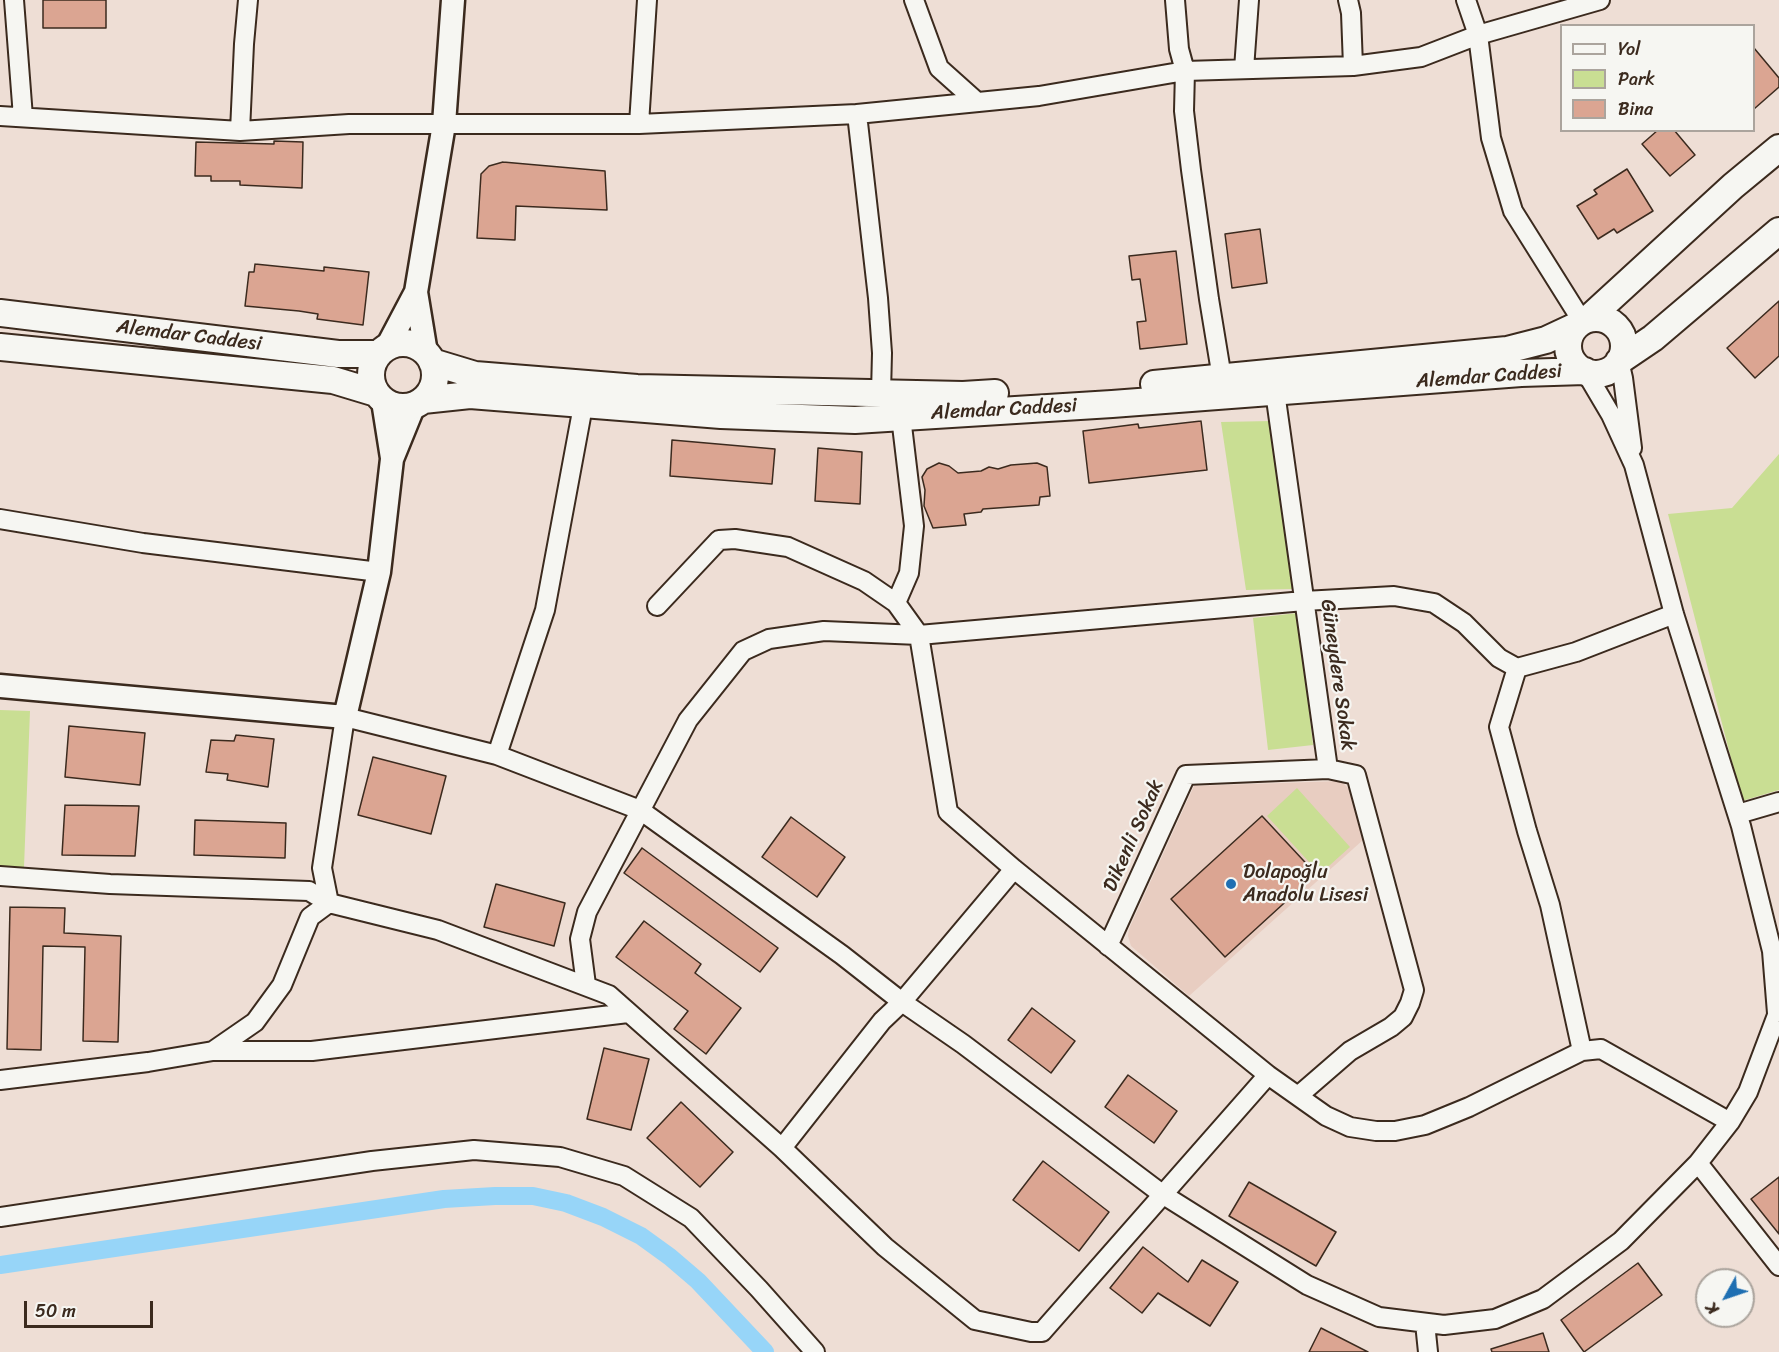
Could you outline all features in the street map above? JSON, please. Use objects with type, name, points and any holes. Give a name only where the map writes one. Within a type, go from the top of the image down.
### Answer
[{"type":"main road","name":"Alemdar Caddesi","points":[[429,358],[475,375],[637,388],[963,395],[1108,388],[1507,351],[1546,340],[1582,322],[1733,186],[1779,148]]},
{"type":"main road","points":[[1619,361],[1624,343],[1615,326],[1607,320],[1582,322],[1568,342],[1568,351],[1572,360],[1585,371],[1593,374],[1608,371],[1653,338],[1779,231]]},
{"type":"main road","name":"Alemdar Caddesi","points":[[0,314],[338,354],[383,351]]},
{"type":"main road","points":[[397,344],[417,347],[429,358],[434,372],[434,383],[430,393],[418,403],[403,407],[393,406],[380,397],[372,384],[373,363],[383,351],[397,344]]},
{"type":"main road","name":"Alemdar Caddesi","points":[[0,347],[333,380],[380,397]]},
{"type":"main road","name":"Alemdar Caddesi","points":[[418,403],[470,396],[732,416],[855,420],[1521,373],[1585,371]]},
{"type":"street","points":[[14,0],[22,117]]},
{"type":"street","points":[[240,131],[248,0]]},
{"type":"street","points":[[383,351],[416,292],[444,124],[453,0]]},
{"type":"street","points":[[639,124],[647,0]]},
{"type":"street","points":[[914,0],[939,68],[977,102]]},
{"type":"street","points":[[1175,0],[1179,49],[1185,71],[1184,111],[1191,170],[1222,378]]},
{"type":"street","points":[[1244,69],[1249,0]]},
{"type":"street","points":[[1348,0],[1351,13],[1353,66]]},
{"type":"street","points":[[1466,0],[1478,35],[1491,138],[1512,211],[1582,322]]},
{"type":"street","points":[[0,116],[240,131],[348,124],[639,124],[857,114],[1039,96],[1185,71],[1353,66],[1421,57],[1478,35],[1600,0]]},
{"type":"street","points":[[857,114],[878,298],[882,353],[881,393]]},
{"type":"street","points":[[416,292],[429,358]]},
{"type":"street","points":[[0,686],[345,717],[497,755],[640,810],[963,1044],[1162,1194],[1308,1285],[1379,1317],[1444,1325],[1495,1319],[1543,1299],[1620,1241],[1698,1163],[1730,1122],[1748,1092],[1778,1011],[1772,951],[1738,814],[1674,614],[1634,465],[1619,361]]},
{"type":"street","points":[[1585,371],[1611,415],[1634,465]]},
{"type":"street","name":"Güneydere Sokak","points":[[1275,392],[1328,769],[1356,775],[1414,990],[1403,1017],[1391,1027],[1350,1051],[1298,1096]]},
{"type":"street","points":[[329,903],[322,868],[345,717],[379,573],[392,459],[380,397]]},
{"type":"street","points":[[392,459],[418,403]]},
{"type":"street","points":[[497,755],[544,610],[583,406]]},
{"type":"street","points":[[896,603],[909,573],[914,526],[901,417]]},
{"type":"street","points":[[0,519],[143,543],[379,573]]},
{"type":"street","points":[[657,606],[719,540],[735,539],[788,547],[864,581],[896,603],[919,635],[948,812],[1014,869],[1268,1075],[1326,1116],[1350,1127],[1376,1131],[1395,1131],[1425,1125],[1469,1107],[1582,1051],[1601,1048],[1730,1122]]},
{"type":"street","points":[[586,985],[580,939],[587,912],[640,810],[688,720],[743,651],[769,639],[824,631],[919,635],[1304,601],[1394,596],[1434,603],[1464,623],[1499,658],[1517,668],[1576,652],[1674,614]]},
{"type":"street","points":[[1517,668],[1499,727],[1527,831],[1550,904],[1582,1051]]},
{"type":"street","name":"Dikenli Sokak","points":[[1108,946],[1186,775],[1328,769]]},
{"type":"street","points":[[1738,814],[1779,801]]},
{"type":"street","points":[[782,1148],[882,1021],[902,1002],[1014,869]]},
{"type":"street","points":[[0,876],[110,884],[309,891],[329,903],[438,930],[609,995],[782,1148],[885,1247],[975,1320],[1031,1332],[1042,1332],[1268,1075]]},
{"type":"street","points":[[213,1051],[255,1022],[282,985],[310,917],[329,903]]},
{"type":"street","points":[[0,1080],[148,1062],[213,1051],[312,1051],[628,1013]]},
{"type":"street","points":[[0,1217],[372,1161],[474,1150],[560,1157],[624,1176],[691,1218],[815,1352]]},
{"type":"street","points":[[1698,1163],[1779,1266]]},
{"type":"street","points":[[1425,1323],[1428,1352]]},
{"type":"shaded area","name":"Dolapoğlu Anadolu Lisesi","points":[[1341,781],[1349,789],[1363,840],[1189,996],[1131,946],[1128,936],[1129,929],[1194,786]]},
{"type":"green space","points":[[1271,421],[1294,589],[1246,590],[1221,422]]},
{"type":"green space","points":[[1779,454],[1779,790],[1742,801],[1668,514],[1732,508]]},
{"type":"green space","points":[[1298,613],[1313,745],[1268,750],[1253,618]]},
{"type":"green space","points":[[0,710],[30,711],[24,867],[0,867]]},
{"type":"green space","points":[[1297,788],[1350,847],[1320,874],[1267,816]]},
{"type":"building","points":[[43,0],[106,0],[106,28],[43,28]]},
{"type":"building","points":[[1755,49],[1779,78],[1779,87],[1755,108]]},
{"type":"building","points":[[1656,132],[1676,132],[1695,155],[1670,176],[1642,144]]},
{"type":"building","points":[[274,141],[303,142],[302,188],[240,185],[240,181],[211,181],[211,176],[195,176],[196,142],[274,144]]},
{"type":"building","points":[[503,162],[605,171],[607,210],[516,206],[515,240],[477,238],[481,174],[489,166]]},
{"type":"building","points":[[1627,169],[1653,211],[1617,233],[1614,229],[1598,239],[1577,206],[1597,194],[1594,190]]},
{"type":"building","points":[[1260,229],[1267,283],[1232,288],[1225,234]]},
{"type":"building","points":[[1176,251],[1187,344],[1140,349],[1137,322],[1146,321],[1140,279],[1132,280],[1129,256]]},
{"type":"building","points":[[255,264],[324,271],[324,267],[369,272],[363,325],[317,319],[318,314],[245,306],[249,272],[254,272]]},
{"type":"building","points":[[1779,301],[1779,356],[1755,378],[1727,348]]},
{"type":"building","points":[[1201,421],[1207,470],[1089,483],[1083,431],[1138,424],[1139,428]]},
{"type":"building","points":[[672,440],[775,449],[772,484],[670,476]]},
{"type":"building","points":[[818,448],[862,452],[860,504],[815,501]]},
{"type":"building","points":[[939,463],[949,466],[958,473],[981,471],[989,467],[998,469],[1011,465],[1037,463],[1047,467],[1050,496],[1040,497],[1039,505],[983,509],[981,512],[964,514],[966,525],[933,528],[924,506],[925,490],[922,477],[927,469]]},
{"type":"building","points":[[69,726],[145,733],[140,785],[65,777]]},
{"type":"building","points":[[236,735],[274,739],[268,787],[227,780],[228,774],[206,772],[211,740],[234,741]]},
{"type":"building","points":[[373,757],[446,776],[431,834],[358,815]]},
{"type":"building","points":[[65,805],[139,806],[135,856],[62,855]]},
{"type":"building","points":[[1262,816],[1316,874],[1225,957],[1171,899]]},
{"type":"building","points":[[791,817],[845,857],[817,897],[762,857]]},
{"type":"building","points":[[195,820],[286,823],[285,858],[194,855]]},
{"type":"building","points":[[642,848],[778,948],[760,972],[624,873]]},
{"type":"building","points":[[496,884],[565,903],[554,946],[484,927]]},
{"type":"building","points":[[10,907],[65,908],[64,933],[121,936],[118,1042],[83,1041],[85,947],[43,946],[41,1050],[7,1049]]},
{"type":"building","points":[[644,921],[701,964],[695,973],[741,1008],[706,1054],[674,1029],[688,1011],[616,957]]},
{"type":"building","points":[[1032,1008],[1075,1041],[1051,1073],[1008,1040]]},
{"type":"building","points":[[604,1048],[649,1059],[631,1130],[587,1119]]},
{"type":"building","points":[[1128,1075],[1177,1111],[1154,1143],[1105,1107]]},
{"type":"building","points":[[681,1102],[733,1152],[700,1187],[647,1138]]},
{"type":"building","points":[[1043,1161],[1109,1212],[1079,1251],[1013,1200]]},
{"type":"building","points":[[1779,1177],[1779,1234],[1751,1199]]},
{"type":"building","points":[[1249,1182],[1336,1232],[1316,1266],[1229,1216]]},
{"type":"building","points":[[1143,1247],[1188,1282],[1202,1260],[1238,1282],[1210,1326],[1158,1293],[1142,1313],[1110,1288]]},
{"type":"building","points":[[1638,1263],[1662,1295],[1584,1352],[1561,1320]]},
{"type":"building","points":[[1321,1328],[1368,1352],[1309,1352]]},
{"type":"building","points":[[1543,1333],[1549,1352],[1492,1352],[1491,1349]]},
{"type":"waterway","points":[[0,1265],[444,1199],[533,1196],[566,1203],[603,1217],[641,1236],[698,1281],[765,1352]]},
{"type":"place","name":"Dolapoğlu Anadolu Lisesi","points":[[1231,884]]}]
